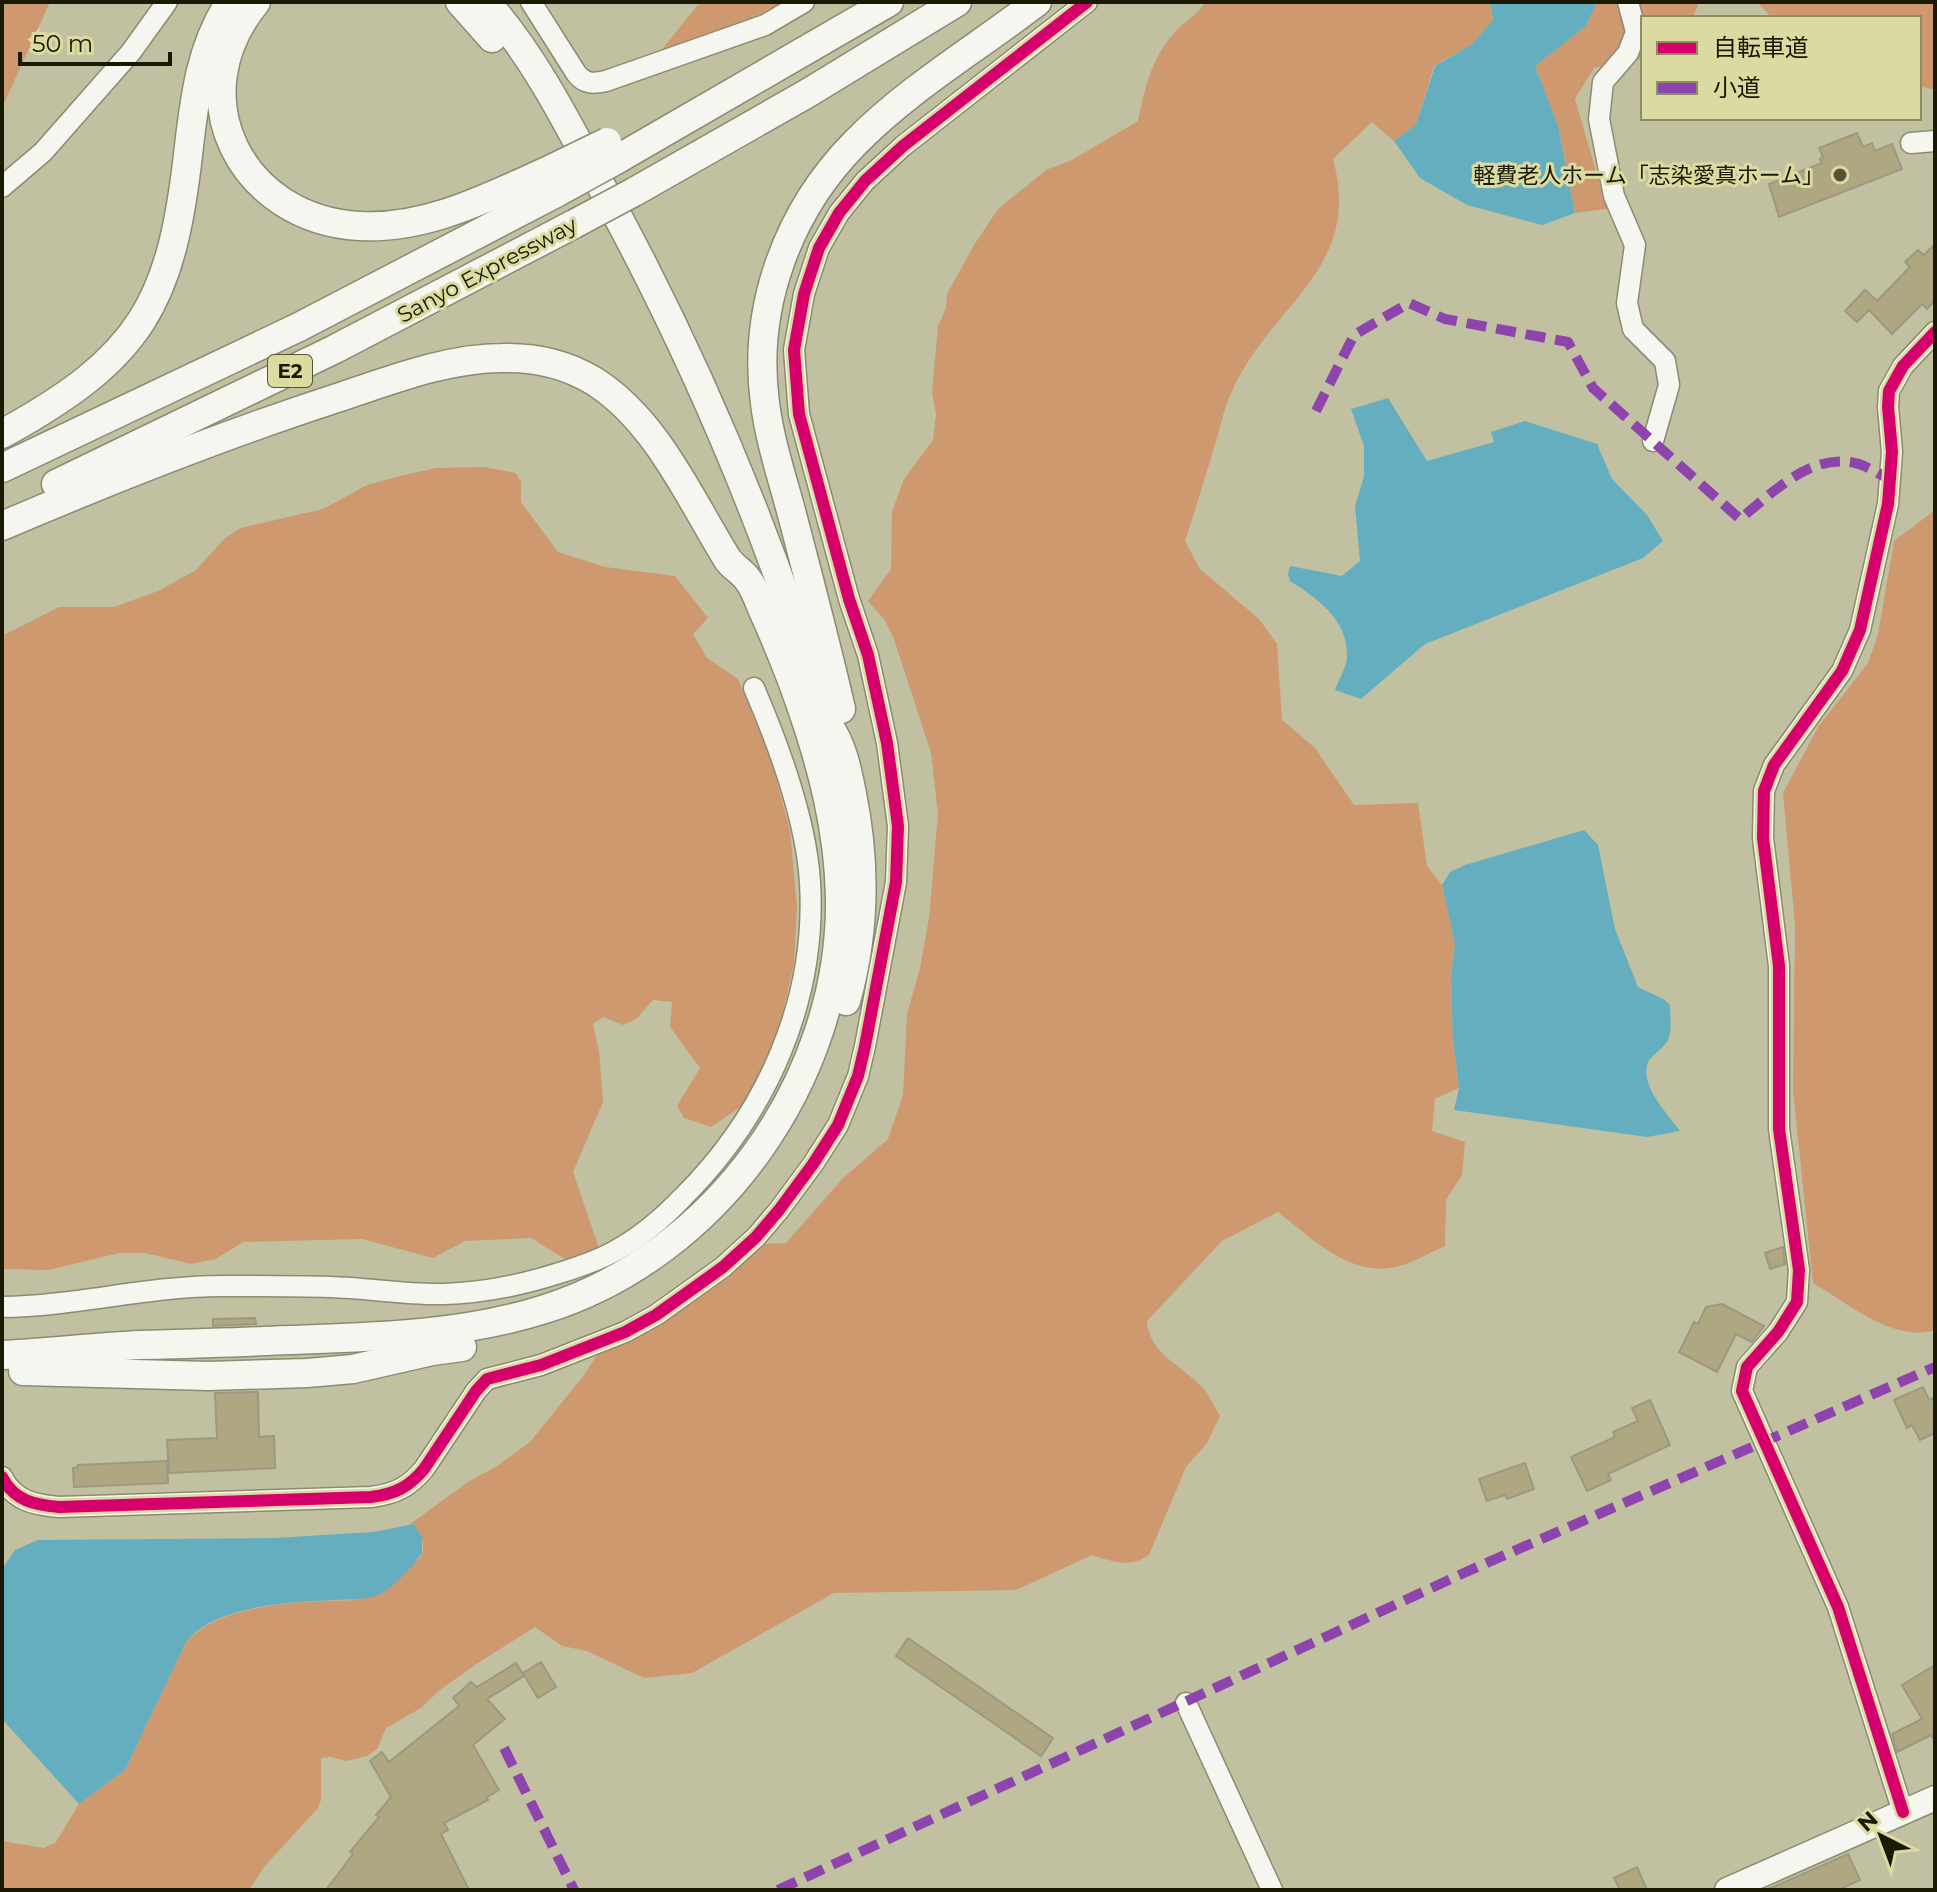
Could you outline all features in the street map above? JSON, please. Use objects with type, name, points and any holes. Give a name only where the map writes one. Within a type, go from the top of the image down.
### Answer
[{"type":"highway","points":[[2,434],[50,408],[94,376],[118,352],[153,303],[167,272],[177,237],[199,75],[212,35],[230,2]]},
{"type":"highway","points":[[256,2],[238,28],[225,58],[222,109],[230,139],[244,166],[265,191],[292,209],[336,223],[362,226],[402,224],[551,182]]},
{"type":"highway","points":[[2,1355],[139,1345],[432,1332],[498,1322],[555,1306],[626,1272],[675,1239],[726,1191],[775,1125],[804,1071],[829,996],[840,901],[832,815],[815,747],[786,666],[747,578],[749,559],[739,524],[647,313],[567,160],[516,72],[484,28],[460,2]]},
{"type":"highway","points":[[486,2],[523,49],[576,139],[675,330],[737,471],[787,602],[828,725],[840,742]]},
{"type":"highway","points":[[612,151],[725,79],[856,2]]},
{"type":"highway","name":"Sanyo Expressway","points":[[2,468],[259,347],[551,182],[889,2]]},
{"type":"highway","name":"Sanyo Expressway","points":[[2,508],[335,349],[574,224],[808,93],[957,2]]},
{"type":"highway","points":[[2,1372],[38,1370],[209,1376],[307,1373],[353,1369],[552,1327],[607,1304],[679,1259],[723,1220],[765,1172],[797,1125],[831,1051],[849,988],[861,915],[861,856],[840,742],[843,720],[765,403],[763,337],[768,300],[792,232],[811,199],[843,156],[893,109],[1037,2]]},
{"type":"highway","points":[[2,526],[194,448],[362,389],[450,364],[489,358],[522,358],[546,361],[573,370],[595,382],[625,407],[660,449],[733,568],[747,578]]},
{"type":"main road","points":[[1727,1890],[1935,1798]]},
{"type":"street","points":[[2,187],[43,152],[131,52],[167,2]]},
{"type":"street","points":[[531,2],[576,73],[583,81],[592,83],[606,81],[765,25],[804,2]]},
{"type":"street","points":[[2,1477],[10,1489],[26,1501],[59,1507],[371,1497],[398,1492],[424,1469],[485,1381],[580,1351],[656,1315],[711,1277],[740,1251],[767,1225],[799,1185],[838,1125],[858,1076],[893,895],[898,846],[896,803],[877,694],[811,465],[797,405],[794,350],[804,294],[815,257],[826,235],[865,181],[903,146],[1087,2]]},
{"type":"street","points":[[1628,2],[1636,32],[1628,53],[1603,82],[1599,119],[1614,196],[1635,245],[1627,303],[1633,329],[1665,361],[1669,385],[1653,441]]},
{"type":"street","points":[[1911,143],[1935,141]]},
{"type":"street","points":[[1903,1812],[1838,1607],[1742,1391],[1747,1367],[1778,1332],[1797,1302],[1798,1280],[1779,1129],[1779,966],[1763,838],[1764,791],[1774,765],[1842,671],[1860,630],[1888,504],[1892,452],[1889,391],[1903,366],[1935,332]]},
{"type":"street","points":[[2,1307],[52,1304],[148,1290],[220,1286],[330,1287],[445,1294],[475,1291],[540,1279],[592,1262],[618,1250],[656,1222],[710,1169],[744,1124],[776,1066],[793,1019],[804,975],[810,922],[809,866],[788,781],[754,688]]},
{"type":"street","points":[[1186,1703],[1272,1890]]},
{"type":"shaded area","points":[[2,2],[50,2],[2,108]]},
{"type":"shaded area","points":[[700,2],[782,2],[737,24],[660,52]]},
{"type":"shaded area","points":[[1205,2],[1490,2],[1493,20],[1472,44],[1434,66],[1416,124],[1394,141],[1372,122],[1333,159],[1339,197],[1336,229],[1325,257],[1309,283],[1250,359],[1233,389],[1185,541],[1200,569],[1259,619],[1277,644],[1282,720],[1315,748],[1354,805],[1418,803],[1427,866],[1442,885],[1455,944],[1451,974],[1453,1041],[1459,1088],[1435,1099],[1432,1131],[1465,1142],[1462,1175],[1446,1200],[1445,1246],[1399,1266],[1381,1269],[1365,1267],[1334,1254],[1278,1212],[1222,1241],[1147,1321],[1149,1332],[1160,1351],[1203,1388],[1220,1416],[1207,1443],[1186,1467],[1149,1555],[1142,1559],[1121,1562],[1092,1555],[1016,1590],[834,1593],[692,1673],[644,1678],[587,1651],[562,1646],[535,1627],[475,1665],[421,1708],[386,1728],[377,1749],[367,1756],[346,1761],[321,1758],[321,1800],[318,1808],[264,1867],[249,1890],[2,1890],[2,1841],[44,1848],[56,1842],[79,1804],[125,1770],[185,1644],[197,1632],[247,1610],[364,1598],[378,1591],[413,1564],[422,1553],[421,1538],[414,1524],[410,1524],[530,1442],[599,1352],[765,1244],[786,1243],[843,1178],[888,1139],[903,1095],[907,1014],[929,918],[938,814],[931,753],[894,639],[884,619],[868,601],[891,569],[892,512],[904,479],[933,440],[936,414],[932,392],[938,326],[946,308],[947,294],[998,209],[1046,170],[1072,160],[1138,121],[1146,86],[1160,53],[1174,33]]},
{"type":"shaded area","points":[[1597,2],[1699,2],[1694,16],[1641,16],[1641,59],[1594,68],[1575,99],[1607,209],[1575,213],[1558,126],[1535,66],[1586,26]]},
{"type":"shaded area","points":[[1757,2],[1935,2],[1935,90],[1921,86],[1921,16],[1770,16]]},
{"type":"shaded area","points":[[484,467],[516,473],[521,482],[521,502],[558,552],[605,567],[675,576],[708,618],[693,634],[707,658],[738,679],[772,762],[790,831],[797,907],[794,963],[780,1026],[749,1101],[711,1127],[684,1118],[677,1106],[700,1068],[670,1027],[672,1002],[653,1000],[636,1019],[623,1025],[603,1017],[593,1024],[599,1051],[603,1102],[573,1172],[599,1248],[568,1261],[531,1238],[465,1241],[433,1258],[362,1239],[243,1242],[216,1259],[191,1264],[145,1253],[119,1253],[49,1270],[2,1269],[2,636],[59,607],[114,607],[158,591],[196,570],[225,538],[241,528],[323,509],[367,485],[400,476],[436,468]]},
{"type":"shaded area","points":[[1935,510],[1935,1330],[1919,1333],[1903,1331],[1871,1319],[1813,1283],[1793,1091],[1795,925],[1783,793],[1818,727],[1868,663],[1878,634],[1894,541]]},
{"type":"water","points":[[1490,2],[1597,2],[1586,26],[1535,66],[1558,126],[1575,213],[1542,225],[1467,205],[1420,178],[1394,141],[1416,124],[1435,66],[1472,44],[1493,20]]},
{"type":"water","points":[[1388,398],[1427,461],[1494,442],[1491,432],[1525,421],[1597,444],[1612,479],[1647,515],[1663,541],[1643,558],[1425,644],[1361,699],[1335,690],[1347,658],[1342,630],[1329,611],[1290,581],[1288,574],[1290,566],[1342,576],[1360,561],[1355,506],[1364,476],[1364,446],[1351,409]]},
{"type":"water","points":[[1584,830],[1598,845],[1615,929],[1638,987],[1670,1005],[1670,1035],[1648,1062],[1646,1071],[1656,1099],[1680,1131],[1647,1137],[1454,1110],[1459,1088],[1453,1041],[1451,974],[1455,944],[1442,885],[1450,872],[1465,865]]},
{"type":"water","points":[[414,1524],[422,1537],[422,1553],[399,1580],[377,1596],[254,1608],[232,1613],[197,1631],[185,1644],[125,1770],[79,1804],[2,1719],[2,1569],[15,1550],[38,1540],[275,1538],[373,1532]]},
{"type":"building","name":"軽費老人ホーム「志染愛真ホーム」","points":[[1857,133],[1863,147],[1872,143],[1875,151],[1892,144],[1902,169],[1779,217],[1769,184],[1822,163],[1819,148]]},
{"type":"building","points":[[1935,244],[1935,300],[1927,309],[1922,304],[1892,334],[1869,310],[1857,322],[1845,311],[1865,290],[1877,301],[1910,267],[1905,262],[1918,250],[1924,255]]},
{"type":"building","points":[[1783,1247],[1785,1264],[1770,1269],[1765,1253]]},
{"type":"building","points":[[1722,1304],[1764,1326],[1752,1342],[1736,1334],[1717,1372],[1679,1352],[1694,1322],[1698,1324],[1706,1307]]},
{"type":"building","points":[[255,1318],[256,1324],[213,1326],[213,1319]]},
{"type":"building","points":[[1923,1387],[1929,1400],[1935,1397],[1935,1433],[1920,1440],[1912,1425],[1907,1428],[1894,1400]]},
{"type":"building","points":[[258,1392],[259,1437],[274,1436],[275,1468],[169,1473],[167,1440],[217,1438],[215,1393]]},
{"type":"building","points":[[1650,1400],[1670,1445],[1608,1474],[1611,1480],[1587,1491],[1571,1457],[1615,1437],[1613,1432],[1638,1421],[1632,1408]]},
{"type":"building","points":[[167,1461],[168,1483],[74,1487],[73,1468],[78,1465]]},
{"type":"building","points":[[1525,1463],[1534,1489],[1507,1499],[1505,1495],[1487,1501],[1479,1479]]},
{"type":"building","points":[[908,1638],[1053,1738],[1041,1756],[896,1656]]},
{"type":"building","points":[[541,1662],[556,1687],[538,1698],[523,1673]]},
{"type":"building","points":[[516,1663],[524,1676],[487,1699],[505,1719],[473,1745],[499,1790],[486,1798],[488,1800],[444,1823],[448,1830],[441,1834],[469,1890],[326,1890],[391,1797],[370,1761],[382,1752],[389,1762],[459,1706],[453,1698],[471,1682],[477,1687]]},
{"type":"building","points":[[1935,1665],[1935,1741],[1931,1735],[1897,1752],[1892,1734],[1922,1719],[1902,1685]]},
{"type":"building","points":[[1848,1854],[1860,1880],[1838,1890],[1766,1890]]},
{"type":"building","points":[[1637,1867],[1647,1890],[1620,1890],[1614,1878]]},
{"type":"marked path","points":[[1316,411],[1354,335],[1409,303],[1445,319],[1568,342],[1593,388],[1740,519],[1790,479],[1819,465],[1855,463],[1890,480]]},
{"type":"marked path","points":[[778,1890],[1466,1572],[1935,1367]]},
{"type":"marked path","points":[[504,1748],[574,1890]]},
{"type":"cycle path","points":[[2,1477],[19,1497],[59,1507],[371,1497],[394,1492],[413,1481],[424,1469],[487,1379],[541,1365],[625,1332],[656,1315],[723,1267],[756,1237],[813,1164],[838,1125],[858,1076],[896,882],[898,826],[887,743],[868,655],[849,599],[799,414],[794,350],[804,294],[819,248],[839,213],[865,181],[903,146],[1087,2]]},
{"type":"cycle path","points":[[1903,1812],[1838,1607],[1742,1391],[1747,1367],[1778,1332],[1797,1302],[1799,1270],[1779,1129],[1779,966],[1763,838],[1764,791],[1774,765],[1842,671],[1860,630],[1888,504],[1892,452],[1889,391],[1903,366],[1935,332]]},
{"type":"place","name":"軽費老人ホーム「志染愛真ホーム」","points":[[1840,175]]}]
